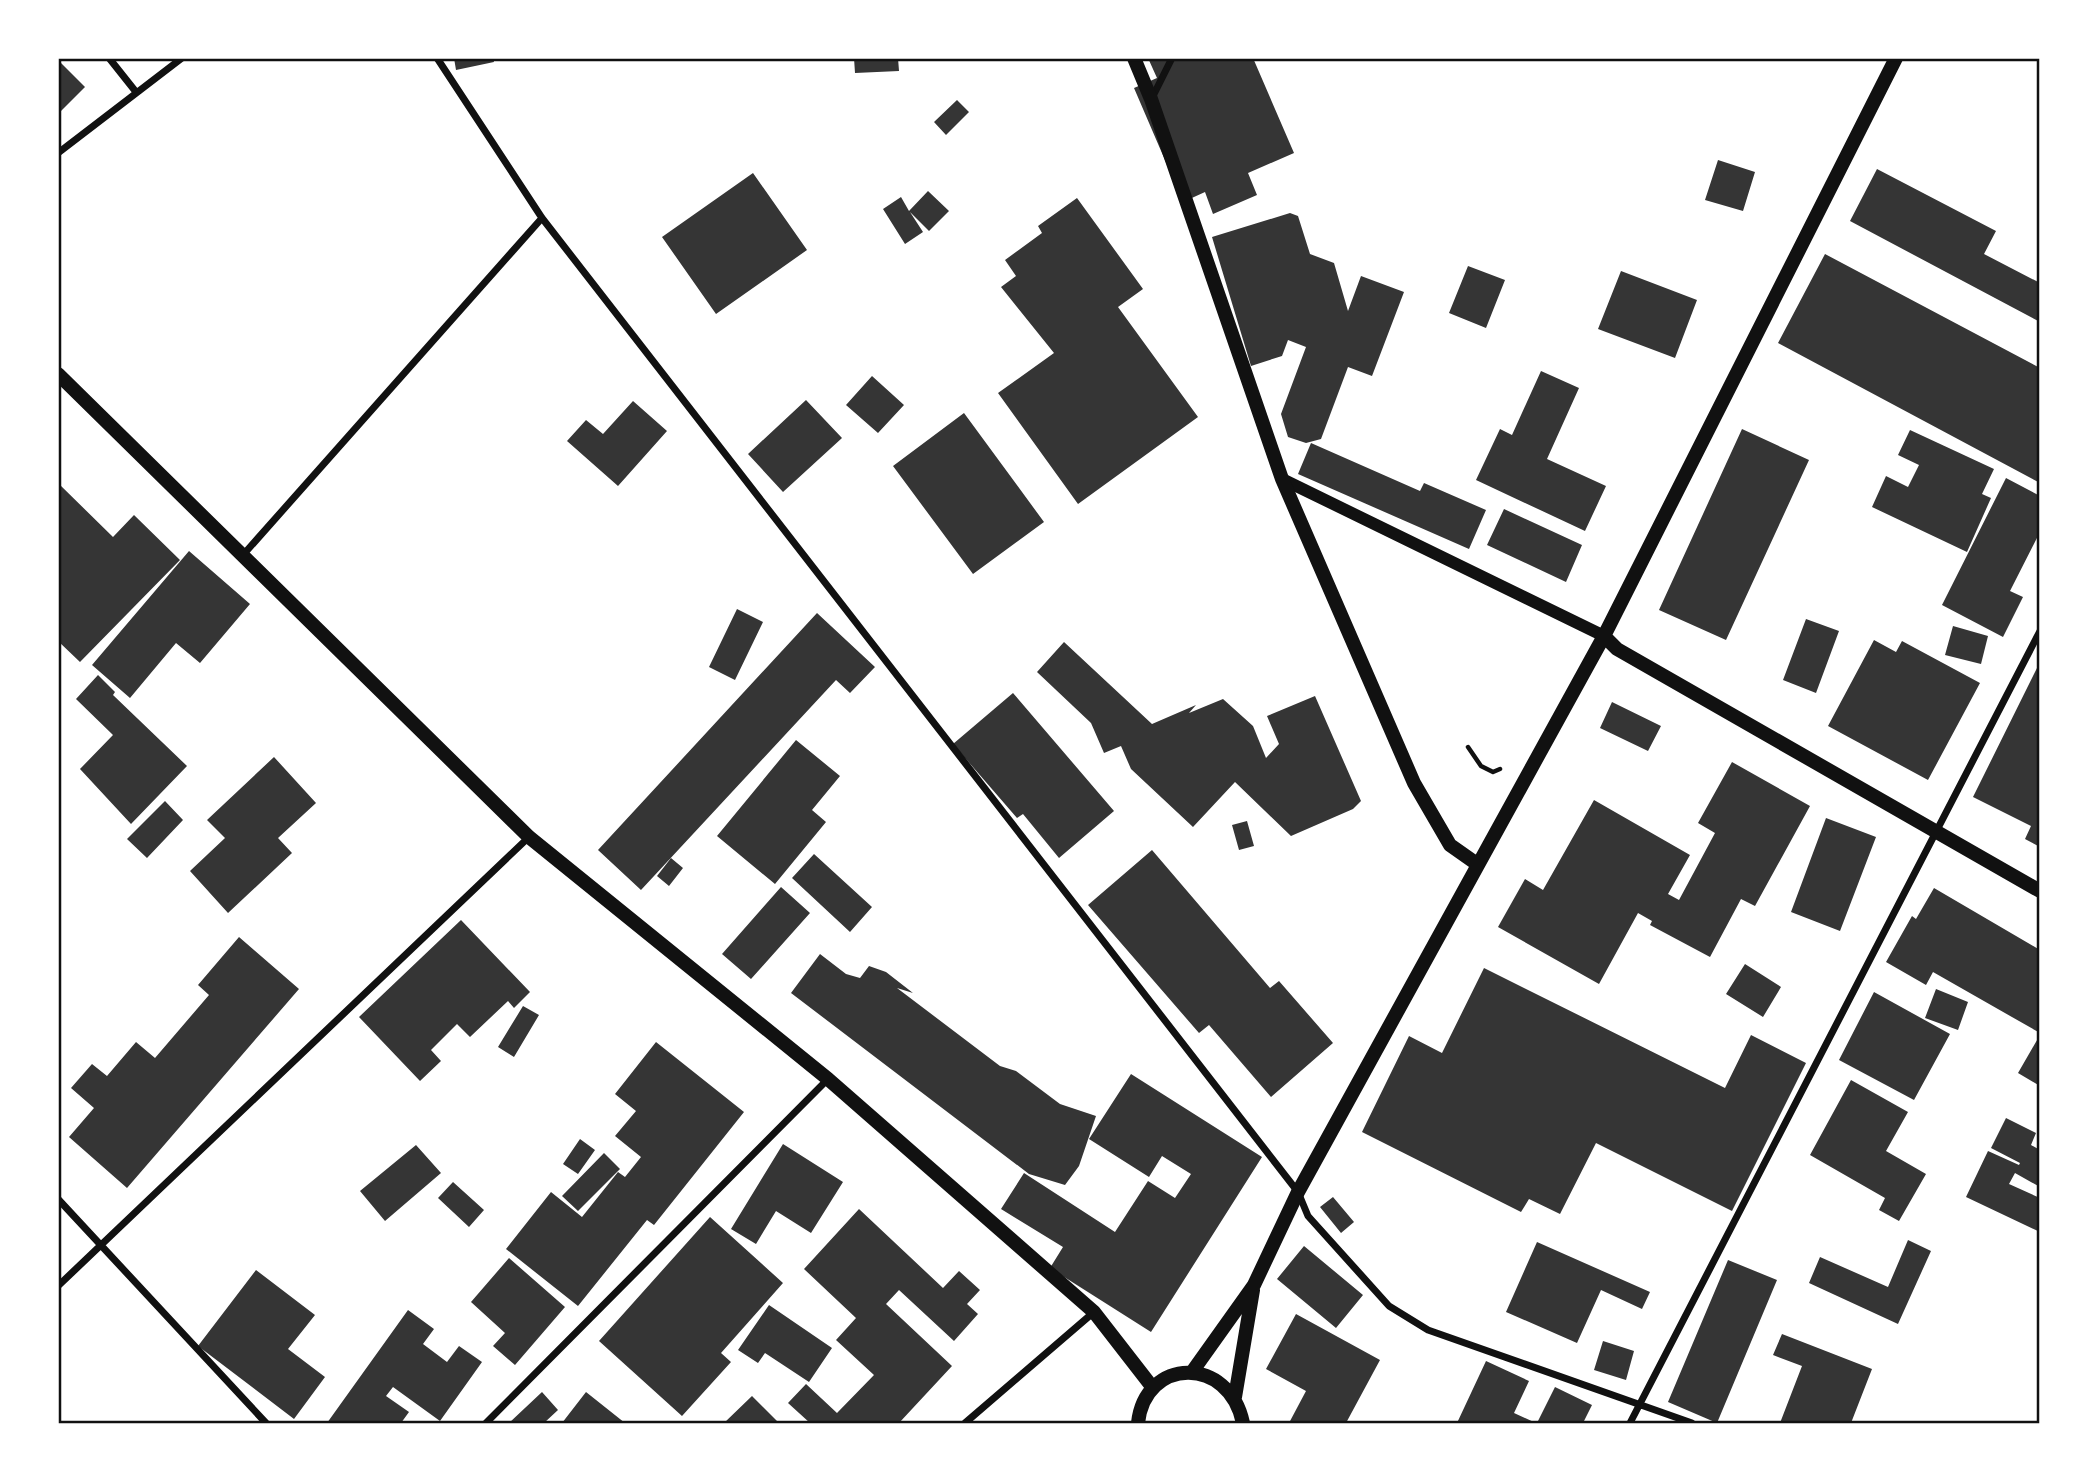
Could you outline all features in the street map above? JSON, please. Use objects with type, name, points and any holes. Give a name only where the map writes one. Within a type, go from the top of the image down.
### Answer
[{"type":"main road","points":[[1133,58],[1151,99],[1282,478],[1414,783],[1450,845],[1477,864]]},
{"type":"main road","points":[[1192,1372],[1254,1285],[1298,1192],[1604,636],[1896,58]]},
{"type":"main road","points":[[58,374],[529,837],[828,1079],[1094,1312],[1153,1388]]},
{"type":"main road","points":[[1604,636],[1618,649],[1938,830],[2040,891]]},
{"type":"main road","points":[[1235,1397],[1254,1285]]},
{"type":"main road","points":[[1138,1423],[1143,1403],[1153,1388],[1174,1375],[1192,1372],[1222,1383],[1235,1397],[1243,1423]]},
{"type":"street","points":[[109,58],[136,92]]},
{"type":"street","points":[[58,153],[182,58]]},
{"type":"street","points":[[437,58],[542,218],[1298,1192],[1308,1216],[1389,1306],[1418,1324],[1692,1423]]},
{"type":"street","points":[[1151,99],[1172,58]]},
{"type":"street","points":[[242,556],[542,218]]},
{"type":"street","points":[[1282,478],[1604,636]]},
{"type":"street","points":[[1629,1423],[2040,631]]},
{"type":"street","points":[[58,1286],[529,837]]},
{"type":"street","points":[[486,1423],[828,1079]]},
{"type":"street","points":[[58,1199],[266,1423]]},
{"type":"street","points":[[965,1423],[1094,1312]]},
{"type":"path","points":[[1468,747],[1486,770],[1500,769],[1506,760]]},
{"type":"building","points":[[454,58],[493,58],[494,62],[456,70]]},
{"type":"building","points":[[854,58],[898,58],[899,71],[855,73]]},
{"type":"building","points":[[1148,58],[1253,58],[1294,153],[1248,173],[1257,195],[1213,214],[1205,192],[1183,202],[1134,88],[1157,78]]},
{"type":"building","points":[[58,60],[85,87],[58,114]]},
{"type":"building","points":[[957,100],[969,112],[946,135],[934,122]]},
{"type":"building","points":[[1718,160],[1755,172],[1743,211],[1705,200]]},
{"type":"building","points":[[1877,169],[1996,231],[1984,254],[2040,283],[2040,322],[1850,221]]},
{"type":"building","points":[[753,173],[807,250],[716,314],[662,237]]},
{"type":"building","points":[[928,191],[949,211],[929,231],[910,212],[923,232],[905,244],[883,209],[901,197],[909,211]]},
{"type":"building","points":[[1077,198],[1143,289],[1118,307],[1198,417],[1078,504],[998,393],[1054,353],[1001,287],[1016,276],[1005,260],[1042,233],[1038,226]]},
{"type":"building","points":[[1290,213],[1298,216],[1310,254],[1334,263],[1348,311],[1361,276],[1404,292],[1372,376],[1348,367],[1321,439],[1306,443],[1288,437],[1281,414],[1306,347],[1288,340],[1282,356],[1251,366],[1212,237]]},
{"type":"building","points":[[1825,254],[2040,368],[2040,483],[1778,343]]},
{"type":"building","points":[[1468,266],[1505,280],[1486,328],[1449,313]]},
{"type":"building","points":[[1621,271],[1697,300],[1675,358],[1598,329]]},
{"type":"building","points":[[1541,371],[1579,388],[1547,459],[1606,486],[1585,531],[1476,480],[1500,429],[1512,435]]},
{"type":"building","points":[[872,376],[904,405],[878,433],[846,405]]},
{"type":"building","points":[[806,400],[842,438],[783,492],[748,454]]},
{"type":"building","points":[[633,401],[667,431],[618,486],[567,441],[586,420],[603,434]]},
{"type":"building","points":[[964,413],[1044,522],[973,574],[893,466]]},
{"type":"building","points":[[1742,429],[1809,460],[1726,640],[1659,610]]},
{"type":"building","points":[[1910,430],[1994,469],[1982,494],[1991,498],[1967,552],[1872,507],[1886,476],[1908,487],[1919,465],[1898,455]]},
{"type":"building","points":[[1311,443],[1420,491],[1424,483],[1486,510],[1469,549],[1298,474]]},
{"type":"building","points":[[2006,478],[2040,496],[2040,532],[2010,591],[2023,597],[2003,637],[1942,605]]},
{"type":"building","points":[[58,483],[113,537],[134,515],[180,560],[80,662],[58,641]]},
{"type":"building","points":[[1504,509],[1582,545],[1566,582],[1487,545]]},
{"type":"building","points":[[189,551],[250,604],[200,663],[176,643],[130,698],[92,665]]},
{"type":"building","points":[[737,609],[763,622],[735,680],[709,667]]},
{"type":"building","points":[[817,613],[875,667],[850,693],[836,680],[641,890],[598,850]]},
{"type":"building","points":[[1806,619],[1839,631],[1816,693],[1783,680]]},
{"type":"building","points":[[1953,626],[1988,636],[1981,664],[1945,655]]},
{"type":"building","points":[[1874,640],[1896,652],[1902,641],[1980,683],[1928,780],[1828,726]]},
{"type":"building","points":[[1064,642],[1152,724],[1196,705],[1189,713],[1223,699],[1253,726],[1266,758],[1279,744],[1267,716],[1315,696],[1361,801],[1353,809],[1291,836],[1235,782],[1193,827],[1131,769],[1121,746],[1104,753],[1091,723],[1037,672]]},
{"type":"building","points":[[2040,662],[2040,847],[2025,839],[2031,826],[1973,797]]},
{"type":"building","points":[[98,675],[115,692],[113,695],[187,766],[131,824],[80,769],[113,735],[76,699]]},
{"type":"building","points":[[1013,693],[1114,811],[1059,858],[1023,814],[1017,818],[953,744]]},
{"type":"building","points":[[1612,702],[1661,726],[1648,751],[1600,728]]},
{"type":"building","points":[[796,740],[840,776],[812,810],[826,822],[775,884],[717,836]]},
{"type":"building","points":[[274,757],[316,803],[278,838],[292,853],[228,913],[190,871],[225,838],[207,820]]},
{"type":"building","points":[[1732,762],[1810,806],[1755,906],[1741,899],[1710,957],[1650,925],[1652,921],[1638,913],[1599,984],[1498,927],[1525,879],[1543,890],[1594,800],[1690,855],[1668,894],[1679,900],[1715,833],[1698,823]]},
{"type":"building","points":[[165,801],[183,820],[147,858],[127,839]]},
{"type":"building","points":[[1826,818],[1876,837],[1840,931],[1791,912]]},
{"type":"building","points":[[1247,821],[1254,846],[1239,850],[1232,825]]},
{"type":"building","points":[[1152,850],[1270,988],[1279,981],[1333,1043],[1271,1097],[1209,1025],[1199,1033],[1088,905]]},
{"type":"building","points":[[814,854],[872,907],[850,932],[792,878]]},
{"type":"building","points":[[671,858],[683,868],[669,886],[657,876]]},
{"type":"building","points":[[781,887],[810,913],[751,979],[722,954]]},
{"type":"building","points":[[1934,888],[2040,950],[2040,1033],[1933,972],[1926,985],[1886,962],[1912,916],[1916,919]]},
{"type":"building","points":[[461,920],[530,992],[514,1008],[508,1001],[470,1037],[457,1024],[431,1050],[441,1061],[420,1081],[359,1017]]},
{"type":"building","points":[[239,937],[299,989],[127,1188],[69,1137],[94,1108],[71,1088],[92,1064],[107,1076],[136,1042],[155,1058],[209,995],[198,985]]},
{"type":"building","points":[[820,954],[846,974],[860,978],[869,966],[886,972],[913,993],[897,988],[1000,1066],[1016,1071],[1060,1104],[1096,1116],[1079,1166],[1065,1185],[1029,1174],[791,993]]},
{"type":"building","points":[[1745,964],[1781,987],[1763,1017],[1726,994]]},
{"type":"building","points":[[1484,968],[1725,1088],[1751,1035],[1806,1063],[1732,1211],[1596,1143],[1560,1214],[1529,1199],[1521,1212],[1362,1132],[1409,1036],[1442,1053]]},
{"type":"building","points":[[1936,989],[1968,1002],[1958,1030],[1925,1018]]},
{"type":"building","points":[[1874,992],[1950,1034],[1914,1100],[1839,1060]]},
{"type":"building","points":[[523,1006],[539,1015],[514,1057],[498,1047]]},
{"type":"building","points":[[2040,1035],[2040,1086],[2018,1073]]},
{"type":"building","points":[[656,1042],[744,1112],[654,1225],[647,1220],[578,1306],[506,1249],[551,1192],[582,1217],[618,1172],[625,1177],[641,1157],[615,1136],[636,1111],[615,1094]]},
{"type":"building","points":[[1131,1074],[1262,1157],[1151,1332],[1050,1268],[1063,1247],[1001,1209],[1024,1173],[1115,1232],[1148,1181],[1175,1198],[1191,1174],[1162,1156],[1149,1177],[1089,1139]]},
{"type":"building","points":[[1851,1080],[1908,1112],[1886,1151],[1926,1174],[1899,1221],[1879,1210],[1885,1198],[1810,1155]]},
{"type":"building","points":[[2006,1118],[2036,1133],[2031,1145],[2040,1150],[2040,1187],[2015,1173],[2009,1184],[2040,1198],[2040,1232],[1966,1197],[1988,1151],[2019,1165],[2020,1163],[1991,1148]]},
{"type":"building","points":[[580,1139],[595,1150],[578,1174],[563,1164]]},
{"type":"building","points":[[783,1144],[843,1182],[811,1233],[776,1211],[756,1244],[731,1229]]},
{"type":"building","points":[[416,1145],[441,1173],[385,1221],[360,1191]]},
{"type":"building","points":[[604,1153],[620,1169],[578,1211],[562,1196]]},
{"type":"building","points":[[453,1182],[484,1210],[469,1227],[438,1198]]},
{"type":"building","points":[[1333,1197],[1354,1222],[1341,1233],[1320,1207]]},
{"type":"building","points":[[859,1209],[943,1288],[959,1271],[980,1290],[967,1304],[978,1314],[954,1341],[899,1290],[886,1304],[952,1366],[899,1423],[810,1423],[788,1403],[806,1384],[837,1413],[874,1375],[836,1340],[856,1318],[804,1269]]},
{"type":"building","points":[[710,1217],[783,1283],[721,1353],[731,1362],[682,1416],[599,1341]]},
{"type":"building","points":[[1908,1240],[1931,1251],[1898,1324],[1809,1283],[1820,1257],[1888,1287]]},
{"type":"building","points":[[1537,1242],[1650,1292],[1642,1309],[1601,1290],[1577,1343],[1506,1312]]},
{"type":"building","points":[[1304,1246],[1363,1295],[1336,1328],[1277,1279]]},
{"type":"building","points":[[509,1258],[565,1307],[515,1365],[493,1346],[505,1333],[471,1302]]},
{"type":"building","points":[[1728,1260],[1777,1280],[1717,1423],[1668,1402]]},
{"type":"building","points":[[256,1270],[315,1315],[288,1349],[325,1377],[294,1419],[198,1346]]},
{"type":"building","points":[[769,1305],[832,1348],[809,1382],[765,1353],[758,1363],[738,1350]]},
{"type":"building","points":[[408,1310],[434,1329],[423,1344],[447,1362],[459,1346],[482,1362],[440,1421],[393,1387],[386,1396],[409,1412],[401,1423],[327,1423]]},
{"type":"building","points":[[1296,1314],[1380,1360],[1346,1423],[1289,1423],[1306,1391],[1266,1369]]},
{"type":"building","points":[[1782,1334],[1872,1369],[1851,1423],[1780,1423],[1802,1366],[1773,1355]]},
{"type":"building","points":[[1603,1341],[1634,1351],[1626,1380],[1594,1370]]},
{"type":"building","points":[[1486,1361],[1529,1381],[1514,1413],[1536,1423],[1457,1423]]},
{"type":"building","points":[[1555,1387],[1592,1405],[1583,1423],[1537,1423]]},
{"type":"building","points":[[542,1392],[558,1410],[544,1423],[509,1423]]},
{"type":"building","points":[[586,1392],[625,1423],[562,1423]]},
{"type":"building","points":[[752,1396],[779,1423],[724,1423]]}]
